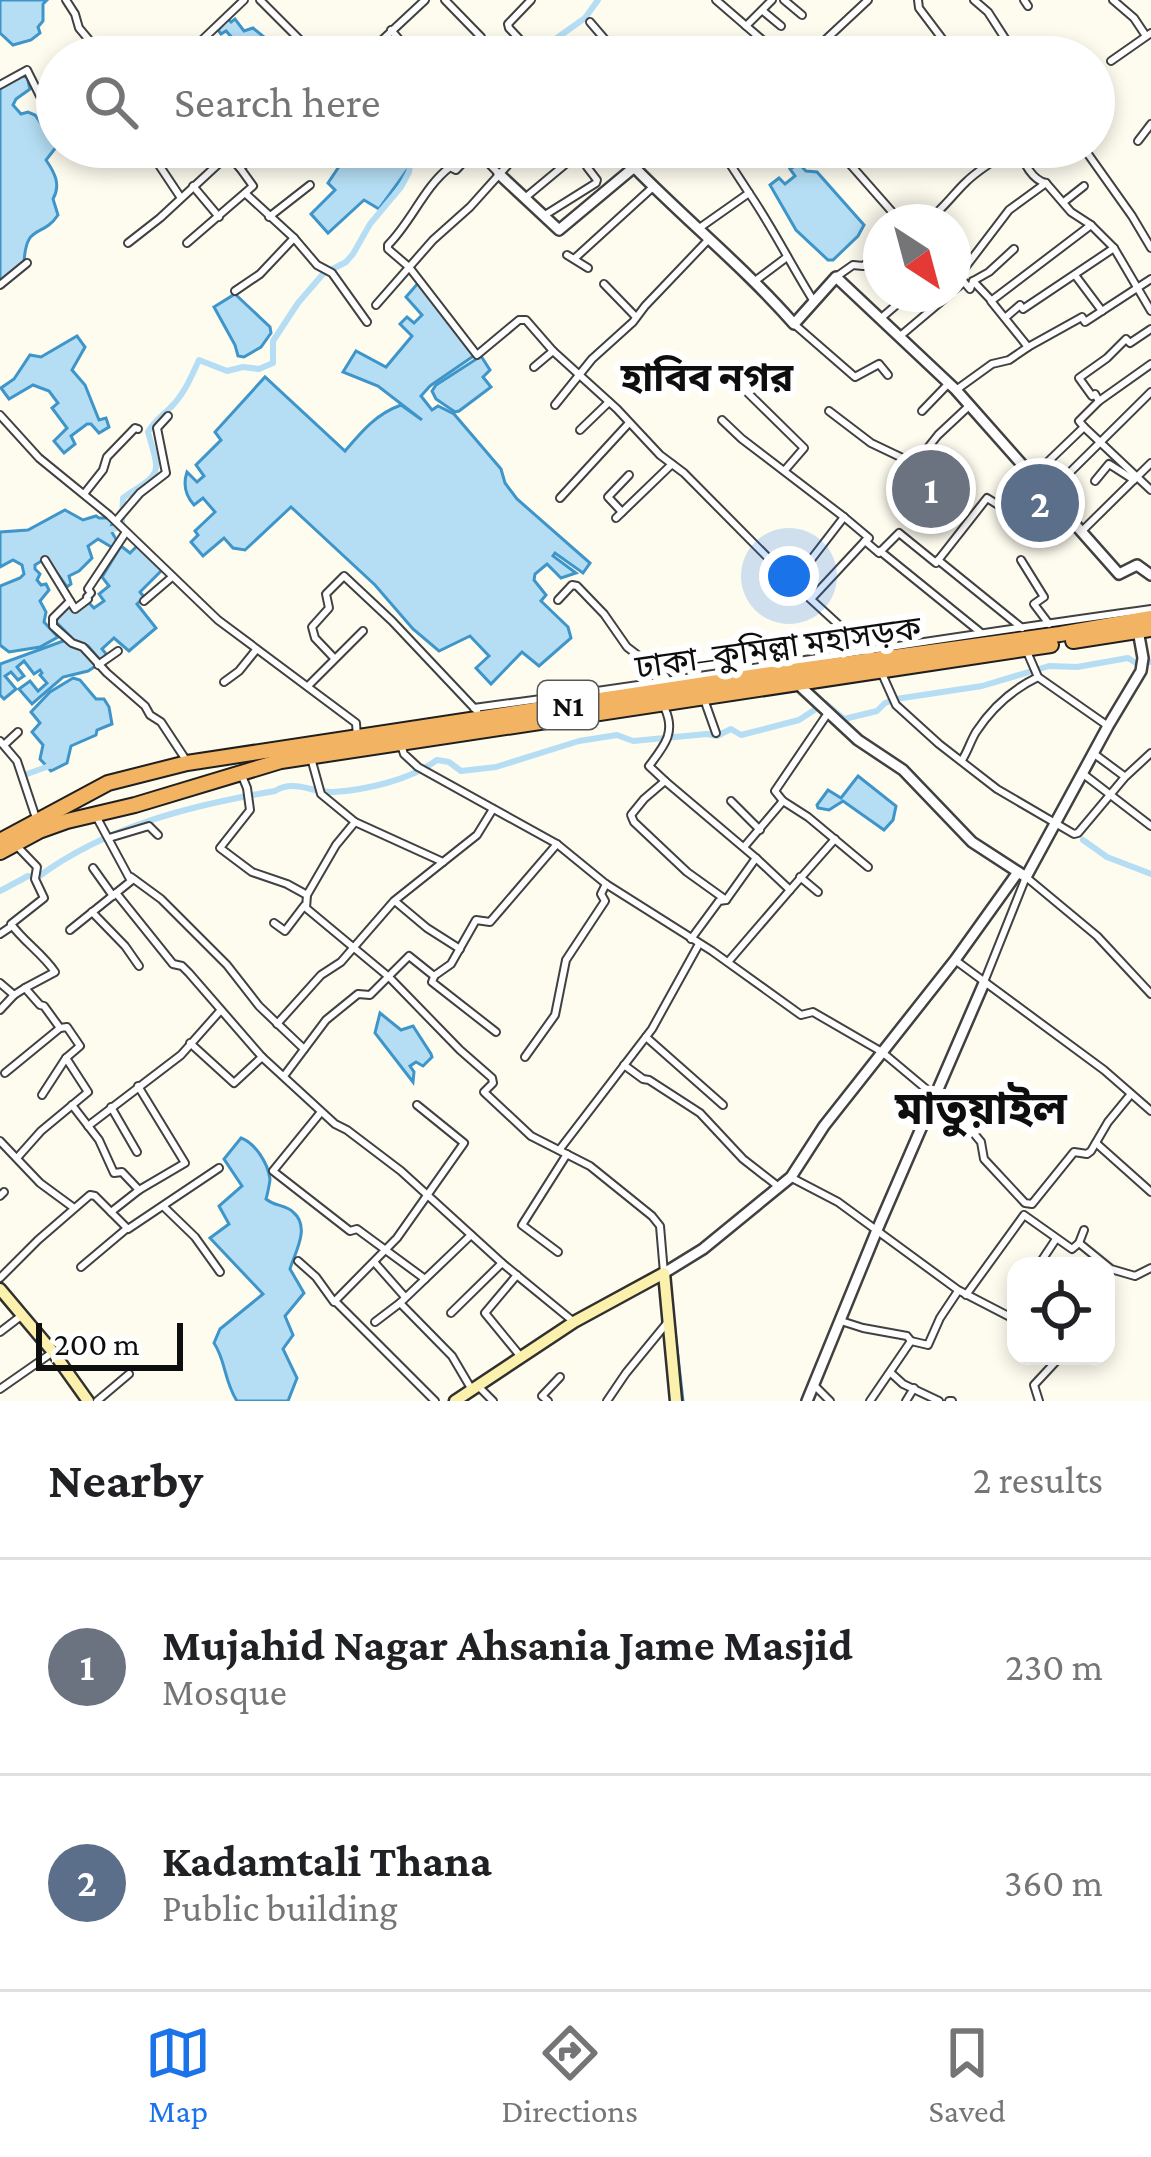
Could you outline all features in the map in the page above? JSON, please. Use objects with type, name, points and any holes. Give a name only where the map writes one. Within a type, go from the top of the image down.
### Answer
[{"type":"highway","name":"ঢাকা–কুমিল্লা মহাসড়ক","points":[[5,845],[36,821],[120,778],[186,764],[479,713],[1151,618]]},
{"type":"highway","name":"ঢাকা–কুমিল্লা মহাসড়ক","points":[[5,845],[281,761],[1147,633]]},
{"type":"highway","points":[[311,758],[705,702],[808,693],[883,676],[1030,658],[1147,633]]},
{"type":"highway","points":[[185,791],[174,787],[173,781],[186,764]]},
{"type":"highway","points":[[102,816],[133,791],[120,778]]},
{"type":"main road","points":[[455,1401],[574,1322],[664,1273],[675,1400]]},
{"type":"main road","points":[[0,1289],[88,1401]]},
{"type":"street","points":[[66,0],[86,36]]},
{"type":"street","points":[[206,36],[244,0]]},
{"type":"street","points":[[260,0],[296,36]]},
{"type":"street","points":[[386,36],[425,0]]},
{"type":"street","points":[[445,0],[480,36]]},
{"type":"street","points":[[516,36],[508,24],[531,0]]},
{"type":"street","points":[[746,26],[772,0]]},
{"type":"street","points":[[784,0],[802,15]]},
{"type":"street","points":[[829,36],[868,0]]},
{"type":"street","points":[[918,0],[940,36]]},
{"type":"street","points":[[974,0],[1002,36]]},
{"type":"street","points":[[1113,0],[1149,34],[1115,58]]},
{"type":"street","points":[[719,1],[757,35]]},
{"type":"street","points":[[763,11],[781,26]]},
{"type":"street","points":[[590,22],[602,36]]},
{"type":"street","points":[[392,30],[397,36]]},
{"type":"street","points":[[0,85],[26,70],[36,95]]},
{"type":"street","points":[[1138,140],[1151,124]]},
{"type":"street","points":[[161,168],[181,198]]},
{"type":"street","points":[[128,243],[213,168]]},
{"type":"street","points":[[449,168],[436,178],[387,247],[409,267],[477,355],[523,319],[871,654],[1151,608]]},
{"type":"street","points":[[493,168],[526,197],[537,215],[556,228],[564,228],[632,169],[855,377],[879,364],[887,375]]},
{"type":"street","points":[[376,305],[505,168]]},
{"type":"street","points":[[526,197],[561,168]]},
{"type":"street","points":[[537,215],[596,183],[587,168]]},
{"type":"street","points":[[732,168],[813,300]]},
{"type":"street","points":[[854,168],[885,204]]},
{"type":"street","points":[[944,204],[983,168]]},
{"type":"street","points":[[1029,168],[1114,248],[1151,311]]},
{"type":"street","points":[[1097,168],[1151,248]]},
{"type":"street","points":[[187,243],[246,194],[253,184],[240,169]]},
{"type":"street","points":[[971,261],[1009,210],[1046,183]]},
{"type":"street","points":[[269,217],[310,185]]},
{"type":"street","points":[[193,186],[219,217]]},
{"type":"street","points":[[1065,201],[1084,186]]},
{"type":"street","points":[[588,268],[571,257],[653,187]]},
{"type":"street","points":[[698,229],[749,193]]},
{"type":"street","points":[[246,194],[321,268],[332,273],[367,322]]},
{"type":"street","points":[[992,301],[1091,226]]},
{"type":"street","points":[[1142,233],[1151,226]]},
{"type":"street","points":[[235,291],[260,274],[294,238]]},
{"type":"street","points":[[555,405],[709,239]]},
{"type":"street","points":[[1005,318],[1114,248]]},
{"type":"street","points":[[971,281],[989,272],[1014,249]]},
{"type":"street","points":[[754,281],[787,256]]},
{"type":"street","points":[[0,285],[27,263]]},
{"type":"street","points":[[794,324],[836,277],[853,265],[863,266]]},
{"type":"street","points":[[1075,274],[1102,311]]},
{"type":"street","points":[[836,277],[970,405],[1119,574],[1138,565],[1151,575]]},
{"type":"street","points":[[922,411],[952,387],[992,364],[1010,360],[1082,317],[1084,322],[1151,279]]},
{"type":"street","points":[[604,284],[636,316]]},
{"type":"street","points":[[971,284],[992,301],[1028,347]]},
{"type":"street","points":[[880,319],[888,312]]},
{"type":"street","points":[[899,337],[929,312]]},
{"type":"street","points":[[1099,401],[1079,378],[1126,339],[1130,343],[1151,329]]},
{"type":"street","points":[[534,367],[553,351]]},
{"type":"street","points":[[1135,479],[1079,421],[1151,364]]},
{"type":"street","points":[[747,392],[804,448],[785,470]]},
{"type":"street","points":[[1048,494],[1151,392]]},
{"type":"street","points":[[580,430],[609,402]]},
{"type":"street","points":[[830,411],[871,443],[915,464],[970,405]]},
{"type":"street","points":[[0,415],[39,458],[116,521],[218,620],[356,723],[357,737]]},
{"type":"street","points":[[116,521],[166,473],[157,428],[167,416]]},
{"type":"street","points":[[722,420],[868,538],[811,599]]},
{"type":"street","points":[[560,498],[629,423]]},
{"type":"street","points":[[880,551],[899,533],[936,563],[987,498],[1003,508],[1084,427]]},
{"type":"street","points":[[84,494],[104,468],[106,457],[138,429]]},
{"type":"street","points":[[1081,532],[1151,463]]},
{"type":"street","points":[[628,475],[608,497],[619,515],[672,464]]},
{"type":"street","points":[[1094,481],[1109,464],[1151,490]]},
{"type":"street","points":[[793,583],[844,517]]},
{"type":"street","points":[[45,560],[75,609],[88,599],[92,593],[88,589],[127,532]]},
{"type":"street","points":[[866,541],[981,633]]},
{"type":"street","points":[[938,560],[1022,628]]},
{"type":"street","points":[[1021,560],[1044,597],[1034,604],[1049,623]]},
{"type":"street","points":[[334,658],[315,638],[312,627],[329,608],[326,594],[344,576],[479,713]]},
{"type":"street","points":[[144,601],[172,577]]},
{"type":"street","points":[[558,600],[572,585],[578,586],[627,647],[672,686]]},
{"type":"street","points":[[70,601],[51,622],[161,722],[186,764]]},
{"type":"street","points":[[308,686],[363,631]]},
{"type":"street","points":[[304,906],[389,976],[492,1078],[484,1092],[494,1103],[531,1136],[590,1166],[657,1221],[664,1273],[703,1249],[791,1177],[824,1126],[1022,874],[1108,726],[1145,673],[1147,633]]},
{"type":"street","points":[[224,682],[256,650]]},
{"type":"street","points":[[98,665],[118,651]]},
{"type":"street","points":[[1030,658],[1038,677],[1108,726]]},
{"type":"street","points":[[883,676],[896,705],[962,761],[997,789],[1076,835],[1151,754]]},
{"type":"street","points":[[962,761],[976,731],[999,704],[1038,677]]},
{"type":"street","points":[[808,693],[858,740],[916,782],[957,830],[1022,874],[1097,936],[1151,994]]},
{"type":"street","points":[[705,702],[716,733]]},
{"type":"street","points":[[665,709],[672,723],[670,733],[649,766],[790,890]]},
{"type":"street","points":[[828,713],[776,791],[868,867]]},
{"type":"street","points":[[18,732],[2,743],[21,769],[36,821]]},
{"type":"street","points":[[402,748],[418,767],[557,844],[606,884],[801,1015],[813,1012],[882,1052],[977,1135],[984,1160],[1028,1204],[1072,1154],[1087,1154],[1131,1094]]},
{"type":"street","points":[[1093,754],[1125,777]]},
{"type":"street","points":[[311,758],[321,794],[355,822],[443,862]]},
{"type":"street","points":[[240,772],[250,803],[247,815],[220,848],[251,872],[307,895]]},
{"type":"street","points":[[1082,772],[1151,826]]},
{"type":"street","points":[[665,782],[644,799],[632,819],[687,872],[726,900]]},
{"type":"street","points":[[730,801],[760,830]]},
{"type":"street","points":[[744,847],[783,801]]},
{"type":"street","points":[[277,1024],[321,975],[341,962],[394,901],[477,835],[493,809]]},
{"type":"street","points":[[102,816],[131,877],[155,893],[304,1049]]},
{"type":"street","points":[[274,923],[285,931],[355,822]]},
{"type":"street","points":[[109,838],[141,826],[158,835]]},
{"type":"street","points":[[728,962],[835,839]]},
{"type":"street","points":[[496,1032],[432,982],[451,964],[476,920],[490,922],[557,844]]},
{"type":"street","points":[[0,934],[44,898],[37,867],[5,845]]},
{"type":"street","points":[[691,939],[756,858]]},
{"type":"street","points":[[93,868],[169,959],[189,973],[283,1077],[574,1322]]},
{"type":"street","points":[[807,1401],[984,983],[1022,874]]},
{"type":"street","points":[[70,930],[131,877]]},
{"type":"street","points":[[800,877],[818,892]]},
{"type":"street","points":[[525,1057],[555,1015],[566,960],[605,901],[601,894],[606,884]]},
{"type":"street","points":[[394,901],[460,949]]},
{"type":"street","points":[[92,911],[140,966]]},
{"type":"street","points":[[0,1010],[14,995],[55,972],[12,926]]},
{"type":"street","points":[[559,1149],[646,1037],[699,944]]},
{"type":"street","points":[[283,1077],[326,1020],[358,994],[370,995],[409,956],[434,976]]},
{"type":"street","points":[[955,960],[1104,1070],[1151,1111]]},
{"type":"street","points":[[0,983],[14,995]]},
{"type":"street","points":[[25,988],[61,1028]]},
{"type":"street","points":[[88,1126],[169,1066],[221,1010]]},
{"type":"street","points":[[5,1073],[67,1028],[80,1046],[66,1058],[42,1095]]},
{"type":"street","points":[[646,1037],[723,1105]]},
{"type":"street","points":[[190,1043],[234,1083],[262,1057]]},
{"type":"street","points":[[17,1158],[40,1131],[88,1092],[66,1058]]},
{"type":"street","points":[[624,1065],[700,1113],[742,1159],[778,1187]]},
{"type":"street","points":[[111,1212],[185,1163],[138,1086]]},
{"type":"street","points":[[72,1105],[99,1140],[114,1173],[122,1172],[139,1190]]},
{"type":"street","points":[[334,1301],[386,1251],[464,1143],[417,1105]]},
{"type":"street","points":[[111,1107],[137,1152]]},
{"type":"street","points":[[321,1112],[273,1171],[350,1231],[357,1229],[425,1279]]},
{"type":"street","points":[[0,1141],[40,1183],[74,1208]]},
{"type":"street","points":[[1096,1143],[1151,1192]]},
{"type":"street","points":[[558,1252],[522,1225],[568,1154]]},
{"type":"street","points":[[81,1267],[117,1234],[219,1168]]},
{"type":"street","points":[[791,1177],[838,1202],[962,1292],[1007,1315]]},
{"type":"street","points":[[0,1278],[93,1195],[128,1229]]},
{"type":"street","points":[[163,1206],[220,1272]]},
{"type":"street","points":[[841,1321],[928,1345],[940,1318],[1024,1215],[1072,1249],[1084,1230]]},
{"type":"street","points":[[375,1322],[472,1235]]},
{"type":"street","points":[[1044,1257],[1057,1238]]},
{"type":"street","points":[[1078,1243],[1092,1257]]},
{"type":"street","points":[[298,1261],[435,1401]]},
{"type":"street","points":[[375,1263],[475,1388],[493,1401]]},
{"type":"street","points":[[451,1313],[502,1263]]},
{"type":"street","points":[[1115,1274],[1136,1276],[1151,1268]]},
{"type":"street","points":[[517,1275],[485,1313],[521,1357]]},
{"type":"street","points":[[0,1333],[23,1314]]},
{"type":"street","points":[[607,1401],[669,1320]]},
{"type":"street","points":[[870,1401],[910,1341]]},
{"type":"street","points":[[0,1389],[53,1352]]},
{"type":"street","points":[[1040,1401],[1034,1385],[1055,1365]]},
{"type":"street","points":[[890,1372],[903,1384],[939,1401]]},
{"type":"street","points":[[97,1401],[129,1374]]},
{"type":"street","points":[[548,1401],[542,1396],[560,1377]]},
{"type":"street","points":[[814,1385],[830,1401]]},
{"type":"street","points":[[906,1401],[914,1388]]},
{"type":"water","points":[[0,0],[47,0],[40,33],[31,40],[13,45],[0,33]]},
{"type":"water","points":[[228,19],[235,19],[244,31],[253,28],[263,36],[231,36],[218,30]]},
{"type":"water","points":[[27,77],[30,89],[13,105],[21,114],[36,116],[36,168],[52,170],[58,215],[31,236],[24,263],[0,282],[0,88]]},
{"type":"water","points":[[338,168],[408,168],[379,209],[364,200],[328,233],[311,214],[335,190],[328,183]]},
{"type":"water","points":[[792,168],[817,172],[863,224],[858,236],[833,260],[796,230],[770,185],[779,178],[785,184],[795,176]]},
{"type":"water","points":[[419,282],[475,355],[421,396],[432,410],[438,406],[454,414],[501,469],[517,499],[590,563],[583,573],[555,553],[576,573],[561,578],[547,564],[535,574],[534,580],[546,595],[541,601],[568,627],[571,638],[539,666],[522,652],[491,684],[476,668],[489,656],[470,636],[439,651],[291,507],[245,550],[233,548],[224,538],[203,556],[191,542],[198,535],[195,531],[215,512],[203,498],[194,505],[191,501],[187,472],[197,482],[204,476],[196,465],[221,440],[215,432],[265,377],[345,451],[377,418],[401,405],[422,420],[378,386],[343,372],[356,351],[386,367],[412,336],[400,324],[407,317],[414,323],[422,315],[406,297]]},
{"type":"water","points":[[235,294],[271,333],[261,347],[244,357],[238,356],[214,307]]},
{"type":"water","points":[[77,336],[85,347],[72,370],[85,385],[99,420],[106,418],[109,427],[99,433],[87,424],[71,436],[75,444],[64,453],[54,441],[67,428],[52,408],[58,403],[49,391],[33,385],[9,399],[1,388],[14,379],[30,355],[41,357]]},
{"type":"water","points":[[481,356],[490,370],[483,377],[491,387],[455,412],[436,399],[432,391],[436,385]]},
{"type":"water","points":[[65,510],[83,520],[109,518],[117,541],[113,548],[98,539],[88,546],[92,558],[69,576],[67,587],[46,558],[35,565],[40,574],[37,580],[49,590],[40,601],[46,612],[44,622],[58,637],[40,647],[9,652],[0,645],[0,586],[24,574],[22,565],[13,560],[0,567],[0,532],[28,530]]},
{"type":"water","points":[[121,546],[130,553],[137,546],[162,570],[140,592],[144,597],[137,604],[156,628],[129,651],[114,638],[102,649],[107,655],[100,660],[56,622],[69,605],[75,611],[88,602],[94,608],[104,601],[99,594],[109,586],[102,577]]},
{"type":"water","points":[[66,640],[96,666],[63,677],[32,704],[19,689],[30,681],[38,691],[47,683],[40,670],[34,674],[24,661],[17,667],[24,676],[18,680],[11,672],[5,676],[16,689],[4,699],[0,695],[0,664]]},
{"type":"water","points":[[73,678],[96,699],[104,699],[112,724],[71,746],[67,763],[51,771],[40,759],[43,745],[32,732],[40,723],[31,712]]},
{"type":"water","points":[[858,776],[896,806],[884,830],[843,801],[829,810],[818,808],[828,790],[841,798]]},
{"type":"water","points":[[380,1013],[401,1030],[413,1026],[431,1054],[423,1066],[416,1062],[410,1066],[413,1082],[375,1033]]},
{"type":"water","points":[[241,1138],[256,1149],[267,1167],[266,1199],[290,1210],[301,1225],[290,1269],[304,1293],[285,1316],[293,1335],[283,1349],[297,1378],[288,1401],[237,1401],[214,1343],[220,1329],[263,1294],[210,1238],[229,1224],[219,1206],[242,1186],[224,1159]]},
{"type":"waterway","points":[[560,36],[585,18],[598,0]]},
{"type":"waterway","points":[[107,530],[122,522],[123,498],[155,472],[148,432],[187,386],[199,360],[227,371],[273,363],[273,341],[298,303],[323,274],[353,254],[410,168]]},
{"type":"waterway","points":[[0,891],[151,820],[282,788],[359,789],[401,778],[437,760],[461,771],[496,767],[579,741],[617,735],[633,741],[717,736],[731,729],[741,735],[799,720],[825,703],[844,719],[877,711],[896,699],[982,686],[1049,666],[1077,667],[1128,658],[1151,662]]},
{"type":"waterway","points":[[27,774],[52,765]]},
{"type":"waterway","points":[[1083,840],[1107,857],[1151,874]]},
{"type":"waterway","points":[[673,1313],[683,1401]]},
{"type":"place","name":"Mujahid Nagar Ahsania Jame Masjid","points":[[931,489]]},
{"type":"place","name":"Kadamtali Thana","points":[[1040,503]]},
{"type":"district","name":"হাবিব নগর","points":[[707,377]]},
{"type":"district","name":"মাতুয়াইল","points":[[981,1109]]}]
